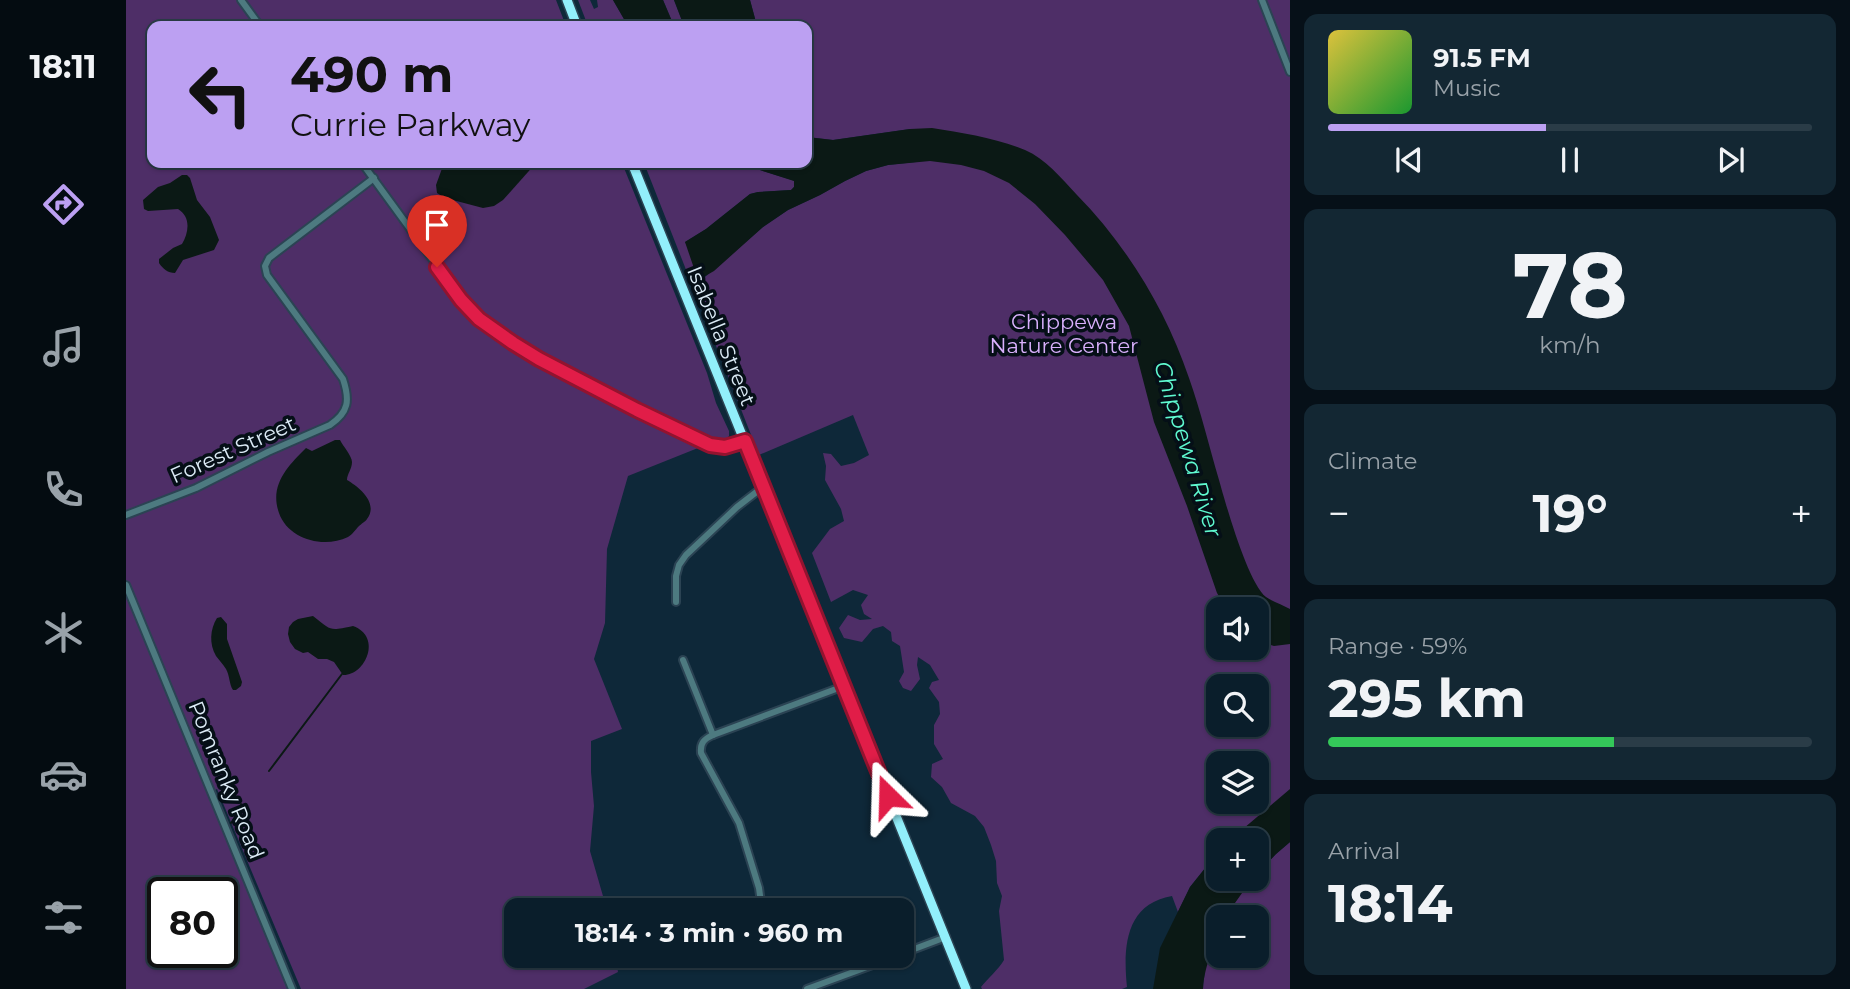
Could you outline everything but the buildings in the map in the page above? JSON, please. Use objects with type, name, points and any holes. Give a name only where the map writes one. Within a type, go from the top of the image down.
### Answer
[{"type":"highway","points":[[567,0],[575,21]]},
{"type":"highway","name":"Isabella Street","points":[[634,168],[967,989]]},
{"type":"street","points":[[241,0],[256,21]]},
{"type":"street","points":[[1262,0],[1290,72]]},
{"type":"street","points":[[366,168],[461,300],[491,329],[539,359],[710,445],[725,447],[745,441]]},
{"type":"street","name":"Forest Street","points":[[126,515],[196,488],[339,419],[347,407],[347,392],[343,379],[267,275],[265,266],[269,258],[374,178]]},
{"type":"street","points":[[676,602],[676,576],[686,555],[737,507],[763,487]]},
{"type":"street","name":"Pomranky Road","points":[[126,585],[292,989]]},
{"type":"street","points":[[684,660],[713,735]]},
{"type":"street","points":[[760,898],[739,823],[701,753],[700,746],[704,739],[713,735],[844,686]]},
{"type":"street","points":[[914,949],[946,937]]},
{"type":"street","points":[[807,989],[864,968]]},
{"type":"green space","points":[[126,0],[556,0],[564,21],[147,21],[147,168],[624,168],[707,373],[729,436],[724,442],[703,446],[628,476],[607,549],[605,623],[594,659],[622,729],[591,741],[594,806],[590,851],[604,898],[504,898],[504,968],[617,968],[618,972],[584,989],[301,989],[217,789],[209,793],[289,989],[126,989]]},
{"type":"green space","points":[[578,0],[590,0],[594,9],[598,7],[597,0],[613,0],[625,21],[586,21]]},
{"type":"green space","points":[[663,0],[674,0],[682,21],[672,21]]},
{"type":"green space","name":"Chippewa Nature Center","points":[[750,0],[1290,0],[1290,815],[1273,805],[1269,808],[1269,751],[1206,751],[1206,814],[1262,814],[1245,828],[1206,828],[1206,867],[1190,887],[1178,912],[1172,896],[1156,901],[1136,918],[1127,943],[1127,987],[1122,989],[982,989],[1004,960],[999,911],[1002,896],[997,883],[996,861],[984,827],[975,816],[951,803],[942,787],[931,777],[932,764],[943,759],[934,744],[934,725],[940,714],[939,702],[929,688],[932,682],[939,680],[930,665],[918,657],[920,679],[911,691],[903,688],[899,681],[904,672],[900,646],[892,641],[891,632],[883,626],[873,629],[862,642],[844,638],[839,628],[848,615],[860,620],[872,619],[864,614],[861,605],[868,595],[853,590],[831,602],[812,553],[830,529],[844,521],[841,509],[825,480],[823,453],[831,454],[841,466],[869,455],[853,415],[759,455],[646,168],[756,168],[795,181],[791,190],[750,194],[685,242],[705,277],[763,227],[788,210],[866,171],[916,162],[910,129],[833,140],[812,138],[812,21],[756,21]]},
{"type":"green space","points":[[1290,842],[1290,989],[1203,989],[1206,966],[1269,968],[1269,905],[1233,905],[1243,891],[1269,891],[1269,861]]},
{"type":"water","points":[[613,0],[663,0],[672,21],[625,21]]},
{"type":"water","points":[[674,0],[750,0],[756,21],[682,21]]},
{"type":"water","name":"Chippewa River","points":[[932,128],[979,136],[1025,150],[1040,158],[1059,176],[1095,215],[1128,257],[1169,328],[1197,404],[1232,524],[1252,576],[1266,597],[1220,597],[1217,593],[1154,422],[1129,326],[1103,280],[1035,204],[1009,183],[984,171],[930,161],[888,165],[866,171],[788,210],[763,227],[714,271],[698,280],[685,242],[750,194],[791,190],[794,187],[794,181],[756,168],[812,168],[812,138],[833,140]]},
{"type":"water","points":[[442,168],[532,168],[503,200],[494,206],[483,208],[445,198],[437,193],[436,185]]},
{"type":"water","points":[[182,175],[190,178],[197,200],[210,217],[219,240],[214,250],[183,260],[175,273],[172,273],[162,267],[159,259],[182,244],[187,220],[178,209],[148,211],[144,209],[143,200],[158,187]]},
{"type":"water","points":[[340,440],[351,457],[352,465],[347,480],[366,496],[371,507],[370,513],[367,520],[348,537],[318,542],[290,529],[279,513],[276,494],[287,469],[306,448],[312,451]]},
{"type":"water","name":"Chippewa River","points":[[1269,598],[1290,609],[1290,644],[1269,645]]},
{"type":"water","points":[[313,616],[331,628],[353,626],[362,631],[369,647],[364,663],[358,669],[343,675],[334,662],[318,659],[308,652],[295,649],[290,642],[289,627],[298,619]]},
{"type":"water","points":[[221,617],[227,624],[227,639],[242,682],[236,690],[233,690],[224,665],[212,647],[213,627],[217,618]]},
{"type":"water","points":[[1290,789],[1290,842],[1269,861],[1269,828],[1244,828],[1261,814],[1269,814],[1269,807]]},
{"type":"water","points":[[1206,867],[1206,891],[1243,891],[1234,905],[1206,905],[1207,968],[1203,989],[1153,989],[1160,948],[1190,887]]},
{"type":"waterway","points":[[269,771],[342,674]]},
{"type":"waterway","points":[[229,770],[231,785]]},
{"type":"waterway","points":[[231,823],[243,807],[241,804]]},
{"type":"route","points":[[437,267],[479,319],[539,359],[710,445],[725,447],[745,441],[888,796]]}]
